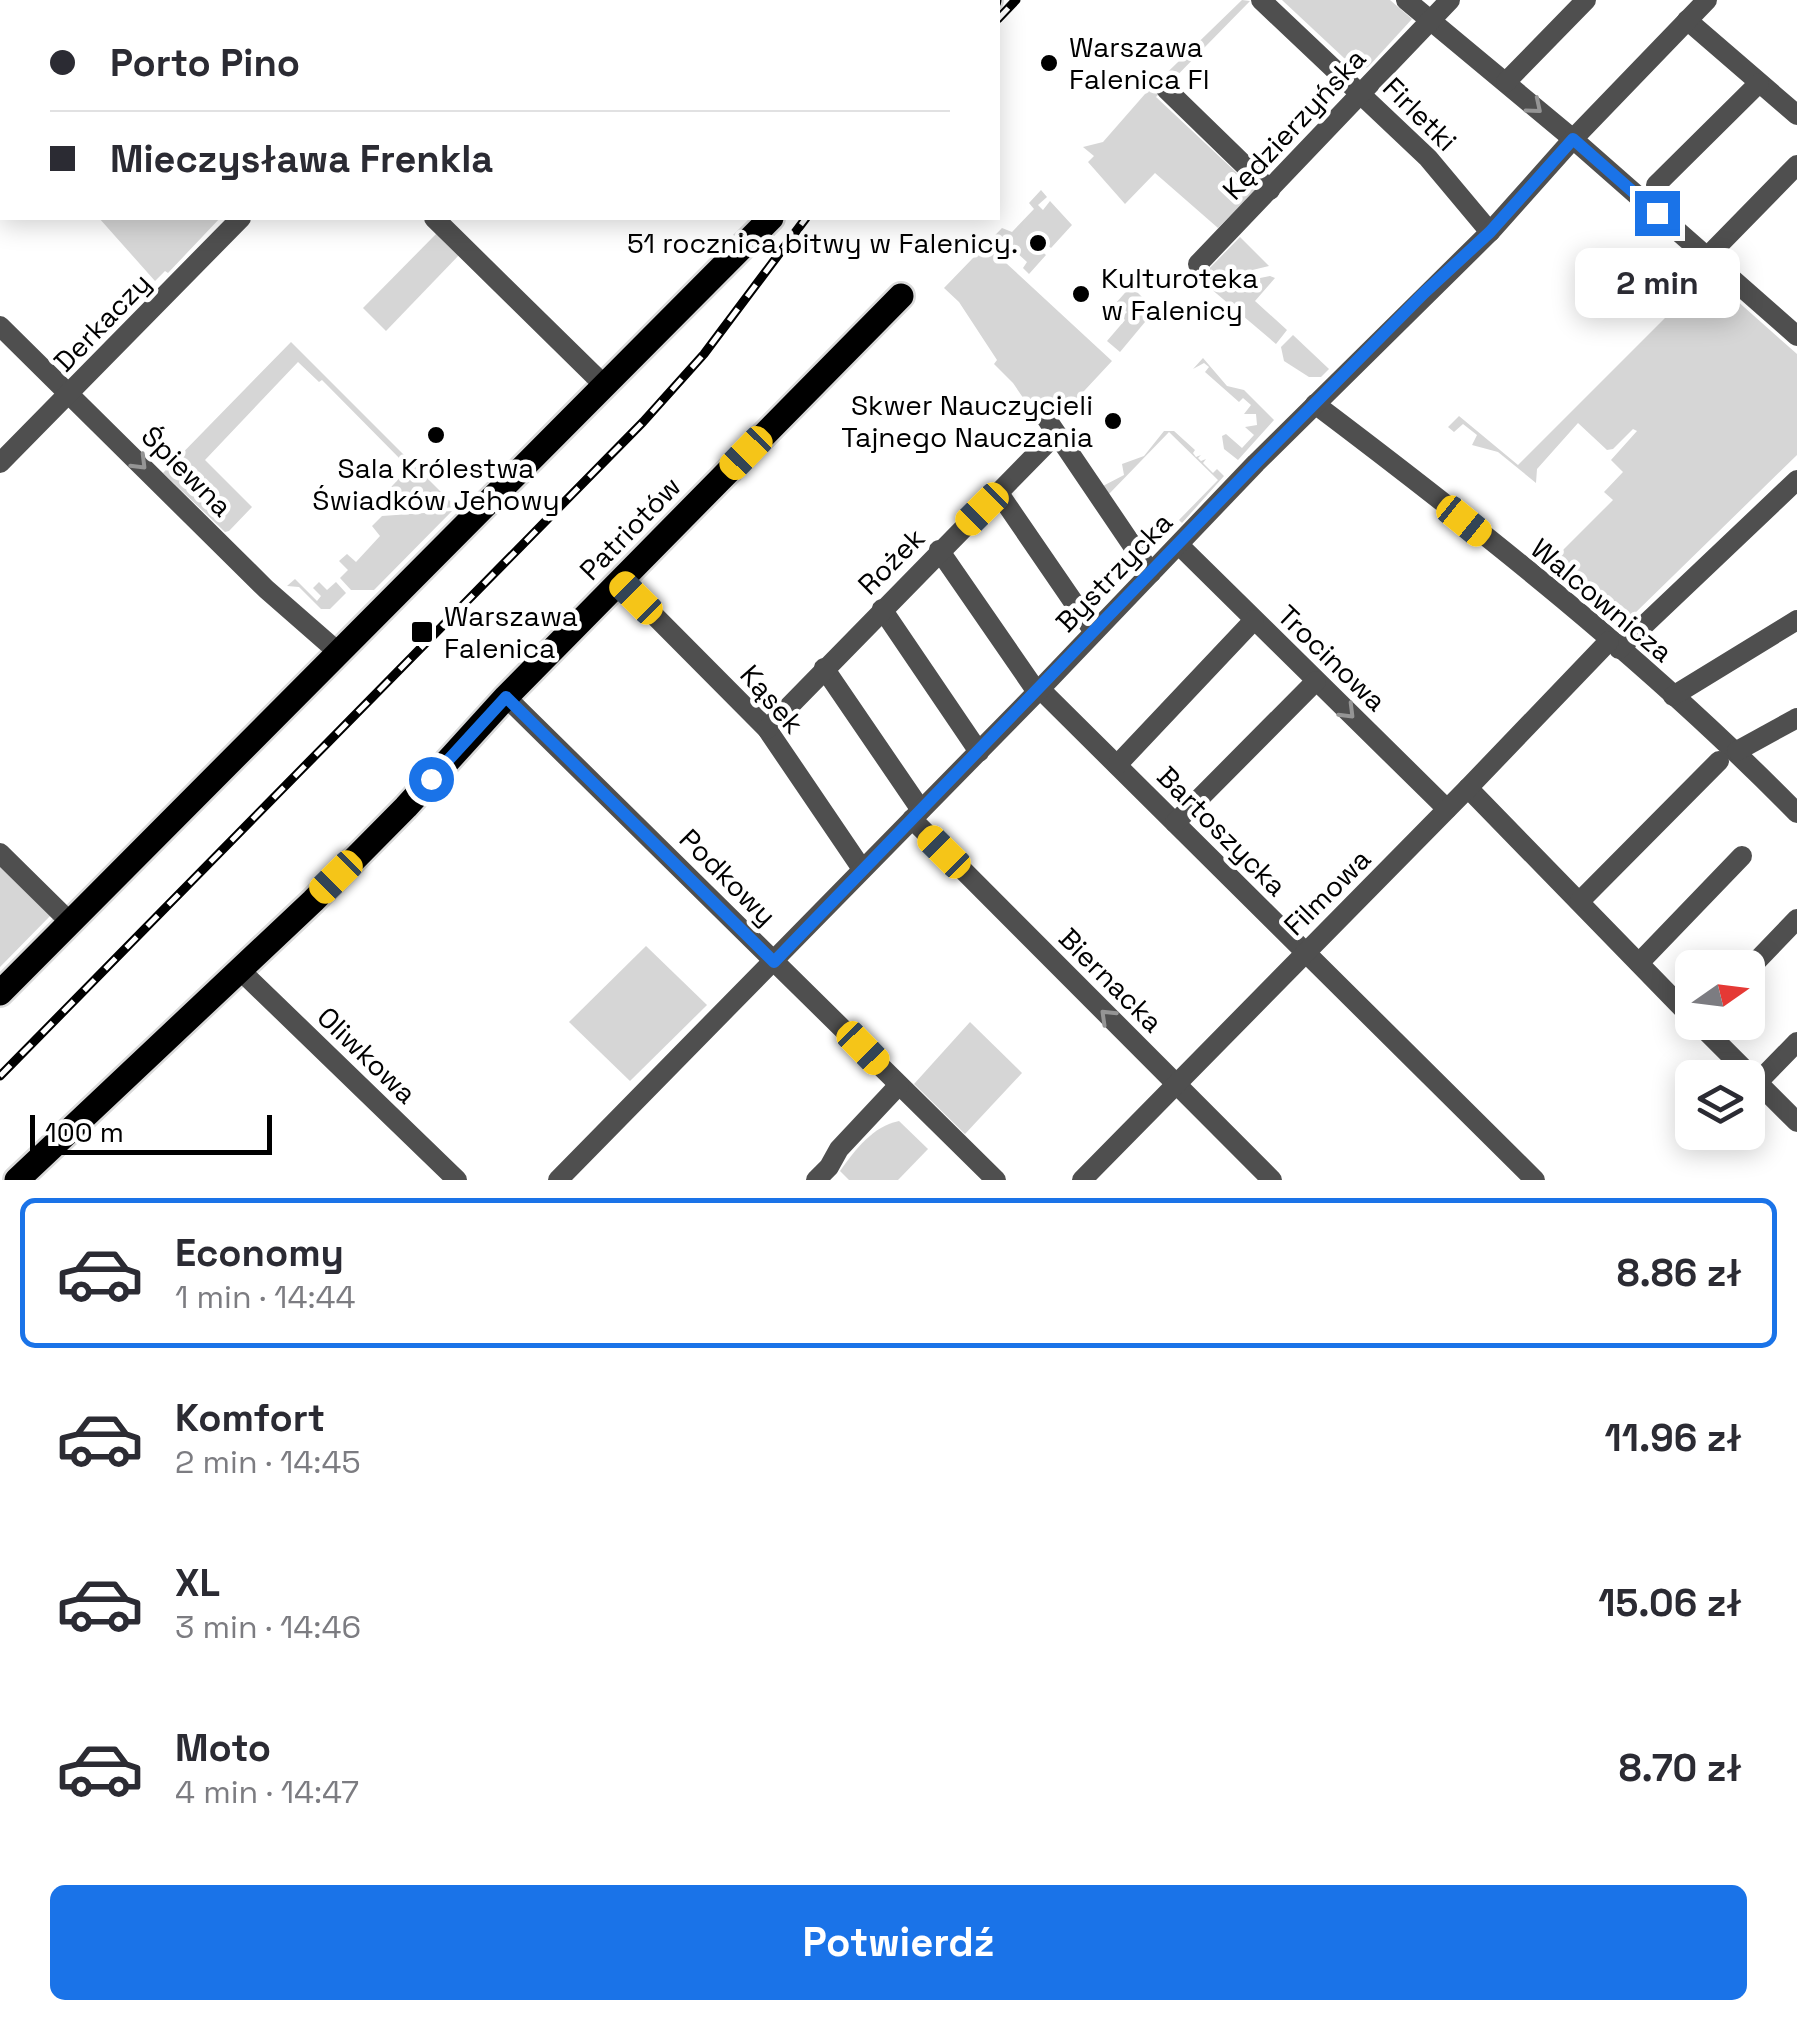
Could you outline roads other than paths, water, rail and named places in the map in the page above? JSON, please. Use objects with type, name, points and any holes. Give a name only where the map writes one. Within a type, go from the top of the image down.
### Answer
[{"type":"main road","points":[[0,993],[769,220]]},
{"type":"main road","name":"Patriotów","points":[[17,1180],[406,807],[506,697],[901,296]]},
{"type":"street","name":"Firletki","points":[[1261,0],[1428,158],[1490,232]]},
{"type":"street","points":[[1406,0],[1707,256],[1793,323]]},
{"type":"street","name":"Kędzierzyńska","points":[[1198,264],[1450,0]]},
{"type":"street","points":[[1506,82],[1586,0]]},
{"type":"street","points":[[1695,8],[1759,82],[1797,116]]},
{"type":"street","name":"Bystrzycka","points":[[558,1180],[1315,404],[1490,232],[1695,8]]},
{"type":"street","points":[[1656,185],[1759,82]]},
{"type":"street","points":[[1166,88],[1270,190]]},
{"type":"street","points":[[1707,256],[1797,165]]},
{"type":"street","name":"Derkaczy","points":[[0,463],[239,220]]},
{"type":"street","points":[[436,220],[604,385]]},
{"type":"street","name":"Śpiewna","points":[[0,326],[239,561],[338,652]]},
{"type":"street","name":"Walcownicza","points":[[1315,404],[1614,645],[1673,696],[1728,756],[1797,813]]},
{"type":"street","name":"Rożek","points":[[767,729],[998,492],[1051,426],[1151,573]]},
{"type":"street","name":"Filmowa","points":[[1082,1180],[1614,645],[1797,480]]},
{"type":"street","points":[[998,492],[1094,632]]},
{"type":"street","name":"Trocinowa","points":[[1179,545],[1447,809]]},
{"type":"street","name":"Bartoszycka","points":[[939,550],[1039,691],[1535,1180]]},
{"type":"street","name":"Kąsek","points":[[620,582],[767,729],[862,869]]},
{"type":"street","points":[[882,609],[979,752]]},
{"type":"street","points":[[1117,765],[1254,620]]},
{"type":"street","points":[[1673,696],[1797,620]]},
{"type":"street","name":"Biernacka","points":[[824,668],[916,814],[1272,1180]]},
{"type":"street","points":[[1175,823],[1316,680]]},
{"type":"street","name":"Podkowy","points":[[506,697],[996,1180]]},
{"type":"street","points":[[1580,901],[1728,756],[1797,718]]},
{"type":"street","points":[[1468,788],[1675,1000]]},
{"type":"street","points":[[0,853],[70,922]]},
{"type":"street","points":[[1639,963],[1742,856]]},
{"type":"street","points":[[1765,952],[1797,919]]},
{"type":"street","name":"Oliwkowa","points":[[240,970],[457,1180]]},
{"type":"street","points":[[1715,1040],[1735,1060]]},
{"type":"street","points":[[1765,1075],[1797,1042]]},
{"type":"street","points":[[829,1176],[839,1149],[900,1085]]},
{"type":"street","points":[[1765,1089],[1797,1122]]},
{"type":"railway","points":[[1000,17],[1016,0]]},
{"type":"railway","points":[[0,1076],[643,422],[704,354],[804,220]]},
{"type":"place","name":"Warszawa Falenica Fl","points":[[1049,63]]},
{"type":"place","name":"51 rocznica bitwy w Falenicy.","points":[[1038,243]]},
{"type":"place","name":"Kulturoteka w Falenicy","points":[[1081,294]]},
{"type":"place","name":"Skwer Nauczycieli Tajnego Nauczania","points":[[1113,421]]},
{"type":"place","name":"Sala Królestwa Świadków Jehowy","points":[[436,435]]},
{"type":"place","name":"Warszawa Falenica","points":[[422,632]]}]
